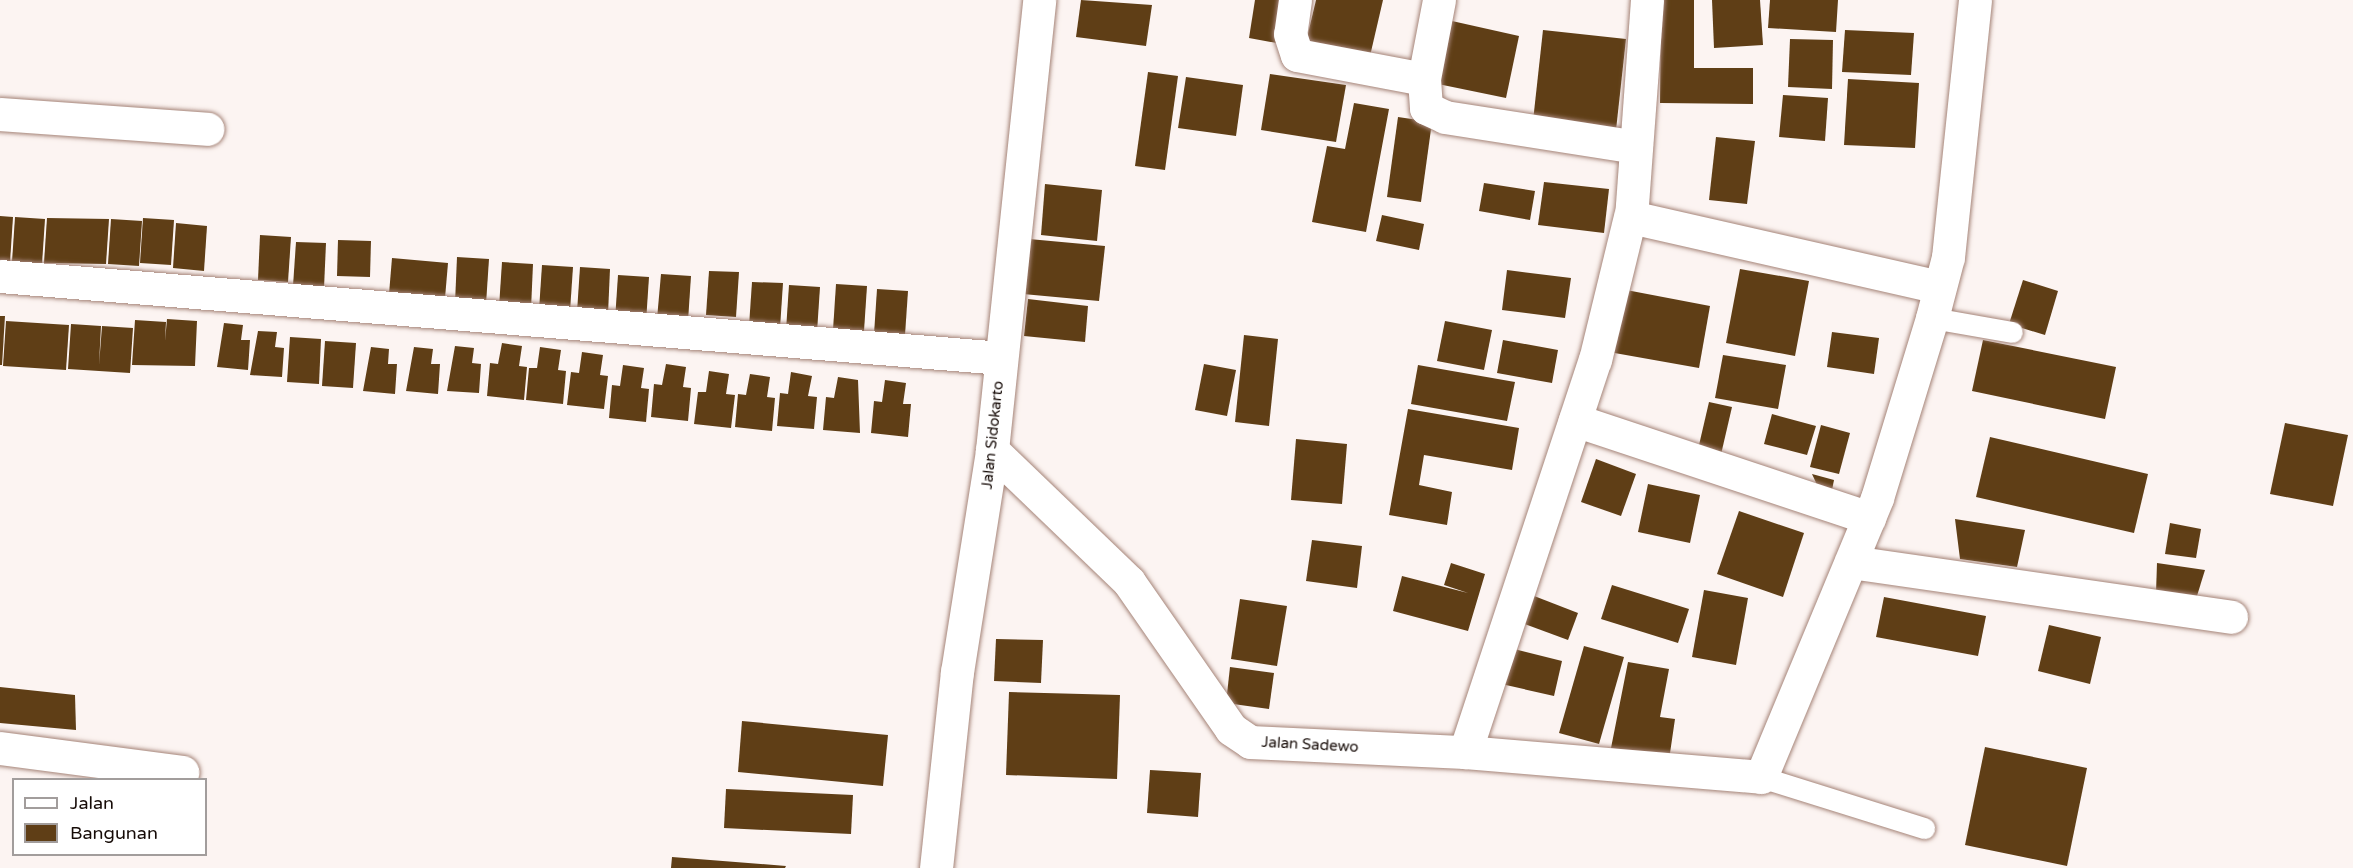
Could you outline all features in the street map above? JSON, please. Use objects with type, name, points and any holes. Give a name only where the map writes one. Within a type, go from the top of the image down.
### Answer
[{"type":"street","name":"Jalan Sidokarto","points":[[936,868],[957,672],[993,450],[1000,358],[1039,0]]},
{"type":"street","points":[[1295,0],[1290,34],[1297,56],[1424,79]]},
{"type":"street","points":[[1439,0],[1424,79],[1426,108],[1445,117],[1636,147]]},
{"type":"street","points":[[1465,752],[1575,420],[1630,216],[1647,0]]},
{"type":"street","points":[[1761,777],[1869,518],[1932,318],[1948,257],[1975,0]]},
{"type":"street","points":[[0,114],[207,129]]},
{"type":"street","points":[[1630,216],[1939,286]]},
{"type":"street","points":[[0,276],[1000,358]]},
{"type":"street","points":[[1575,420],[1869,518]]},
{"type":"street","name":"Jalan Sadewo","points":[[993,450],[1130,582],[1231,729],[1250,742],[1465,752],[1761,777]]},
{"type":"street","points":[[1851,562],[2231,617]]},
{"type":"street","points":[[0,748],[182,772]]},
{"type":"lane","points":[[1932,318],[2012,332]]},
{"type":"lane","points":[[1761,777],[1924,828]]},
{"type":"building","points":[[1081,0],[1152,5],[1146,46],[1076,37]]},
{"type":"building","points":[[1255,0],[1289,0],[1282,44],[1249,38]]},
{"type":"building","points":[[1316,0],[1383,0],[1370,56],[1306,42]]},
{"type":"building","points":[[1661,0],[1694,0],[1694,68],[1753,68],[1753,104],[1660,103]]},
{"type":"building","points":[[1712,0],[1760,0],[1763,45],[1714,48]]},
{"type":"building","points":[[1770,0],[1838,0],[1836,32],[1768,28]]},
{"type":"building","points":[[1452,21],[1519,36],[1506,98],[1438,84]]},
{"type":"building","points":[[1543,30],[1626,39],[1616,130],[1533,121]]},
{"type":"building","points":[[1845,30],[1914,33],[1911,75],[1842,72]]},
{"type":"building","points":[[1790,39],[1833,40],[1832,89],[1788,87]]},
{"type":"building","points":[[1148,72],[1178,76],[1165,170],[1135,166]]},
{"type":"building","points":[[1270,74],[1346,85],[1336,142],[1261,130]]},
{"type":"building","points":[[1186,77],[1243,85],[1236,136],[1178,128]]},
{"type":"building","points":[[1848,79],[1919,83],[1915,148],[1844,145]]},
{"type":"building","points":[[1783,95],[1828,98],[1825,141],[1779,137]]},
{"type":"building","points":[[1354,103],[1389,109],[1366,232],[1312,222],[1327,146],[1345,149]]},
{"type":"building","points":[[1398,117],[1432,122],[1421,202],[1387,197]]},
{"type":"building","points":[[1716,137],[1755,141],[1747,204],[1709,200]]},
{"type":"building","points":[[1544,182],[1609,189],[1604,233],[1538,225]]},
{"type":"building","points":[[1484,183],[1535,191],[1530,220],[1479,211]]},
{"type":"building","points":[[1045,184],[1102,190],[1097,241],[1041,235]]},
{"type":"building","points":[[1382,215],[1424,224],[1419,250],[1376,241]]},
{"type":"building","points":[[0,216],[13,217],[10,262],[0,261]]},
{"type":"building","points":[[15,217],[45,219],[42,264],[12,262]]},
{"type":"building","points":[[47,218],[109,219],[106,264],[44,263]]},
{"type":"building","points":[[143,218],[174,220],[171,265],[140,263]]},
{"type":"building","points":[[111,219],[142,221],[139,266],[108,264]]},
{"type":"building","points":[[176,223],[207,226],[204,271],[173,268]]},
{"type":"building","points":[[260,235],[291,237],[288,282],[258,280]]},
{"type":"building","points":[[1029,239],[1105,246],[1099,301],[1023,294]]},
{"type":"building","points":[[338,240],[371,241],[370,277],[337,276]]},
{"type":"building","points":[[296,242],[326,243],[324,288],[293,286]]},
{"type":"building","points":[[457,257],[489,259],[486,304],[455,303]]},
{"type":"building","points":[[392,258],[448,263],[445,298],[389,294]]},
{"type":"building","points":[[502,262],[533,264],[531,309],[499,307]]},
{"type":"building","points":[[542,265],[573,267],[570,311],[539,310]]},
{"type":"building","points":[[580,267],[610,269],[608,314],[577,312]]},
{"type":"building","points":[[1740,269],[1809,281],[1795,356],[1726,343]]},
{"type":"building","points":[[1507,270],[1571,278],[1565,318],[1502,310]]},
{"type":"building","points":[[709,271],[739,272],[736,317],[706,315]]},
{"type":"building","points":[[661,274],[691,276],[688,321],[657,319]]},
{"type":"building","points":[[618,275],[649,277],[646,322],[615,320]]},
{"type":"building","points":[[2023,280],[2058,291],[2045,335],[2009,324]]},
{"type":"building","points":[[752,282],[783,283],[780,328],[749,326]]},
{"type":"building","points":[[836,284],[867,286],[864,331],[833,330]]},
{"type":"building","points":[[789,285],[820,287],[817,332],[786,330]]},
{"type":"building","points":[[877,289],[908,291],[905,335],[874,334]]},
{"type":"building","points":[[1621,289],[1710,306],[1699,368],[1609,352]]},
{"type":"building","points":[[1028,299],[1088,306],[1085,342],[1024,336]]},
{"type":"building","points":[[0,316],[5,316],[2,365],[0,365]]},
{"type":"building","points":[[167,319],[197,321],[195,366],[132,365],[135,320],[166,322],[165,341]]},
{"type":"building","points":[[6,321],[69,325],[66,370],[3,366]]},
{"type":"building","points":[[1445,321],[1492,330],[1484,370],[1437,361]]},
{"type":"building","points":[[224,323],[243,325],[241,340],[250,340],[248,370],[217,367]]},
{"type":"building","points":[[71,324],[101,326],[99,365],[102,326],[133,328],[130,373],[68,369]]},
{"type":"building","points":[[258,331],[277,332],[275,347],[284,348],[282,377],[250,375]]},
{"type":"building","points":[[1832,332],[1879,338],[1874,374],[1827,367]]},
{"type":"building","points":[[1244,335],[1278,339],[1269,426],[1235,422]]},
{"type":"building","points":[[290,337],[321,339],[319,384],[287,382]]},
{"type":"building","points":[[1503,340],[1558,350],[1552,383],[1497,373]]},
{"type":"building","points":[[1983,340],[2116,367],[2105,419],[1972,391]]},
{"type":"building","points":[[325,341],[356,343],[353,388],[322,386]]},
{"type":"building","points":[[502,343],[522,346],[519,366],[527,367],[524,400],[487,396],[490,363],[498,364]]},
{"type":"building","points":[[455,346],[474,348],[472,363],[481,364],[479,393],[447,391]]},
{"type":"building","points":[[371,347],[389,349],[388,364],[397,364],[395,394],[363,391]]},
{"type":"building","points":[[414,347],[433,349],[431,364],[440,364],[438,394],[406,391]]},
{"type":"building","points":[[540,347],[561,350],[558,370],[566,371],[563,404],[526,400],[529,368],[537,368]]},
{"type":"building","points":[[582,352],[603,355],[600,375],[608,376],[604,409],[567,405],[571,372],[579,373]]},
{"type":"building","points":[[1723,355],[1786,365],[1778,409],[1715,398]]},
{"type":"building","points":[[666,364],[686,367],[683,387],[691,388],[688,421],[651,417],[654,384],[662,385]]},
{"type":"building","points":[[1204,364],[1236,370],[1227,416],[1195,410]]},
{"type":"building","points":[[623,365],[644,368],[641,388],[649,389],[646,422],[609,418],[612,385],[620,386]]},
{"type":"building","points":[[1418,365],[1515,382],[1507,421],[1411,404]]},
{"type":"building","points":[[709,371],[729,374],[726,394],[735,395],[731,428],[694,424],[698,392],[706,392]]},
{"type":"building","points":[[791,372],[812,376],[808,396],[817,397],[814,429],[777,426],[780,393],[788,394]]},
{"type":"building","points":[[750,374],[770,377],[767,397],[775,398],[772,431],[735,427],[738,394],[746,395]]},
{"type":"building","points":[[838,377],[858,380],[860,433],[823,430],[826,397],[834,398]]},
{"type":"building","points":[[885,380],[906,383],[903,404],[911,404],[908,437],[871,433],[874,401],[882,402]]},
{"type":"building","points":[[1709,402],[1732,407],[1719,463],[1696,458]]},
{"type":"building","points":[[1408,409],[1519,428],[1512,470],[1424,455],[1419,485],[1452,492],[1447,525],[1389,515]]},
{"type":"building","points":[[1772,414],[1816,426],[1807,455],[1764,444]]},
{"type":"building","points":[[2285,423],[2348,435],[2333,506],[2270,494]]},
{"type":"building","points":[[1821,425],[1850,433],[1839,474],[1810,467]]},
{"type":"building","points":[[1990,437],[2148,474],[2134,533],[1976,497]]},
{"type":"building","points":[[1296,439],[1347,444],[1342,504],[1291,500]]},
{"type":"building","points":[[1596,459],[1636,474],[1621,516],[1581,502]]},
{"type":"building","points":[[1812,474],[1834,480],[1831,495],[1818,487]]},
{"type":"building","points":[[1648,484],[1700,495],[1690,543],[1638,532]]},
{"type":"building","points":[[1739,511],[1804,533],[1783,597],[1717,574]]},
{"type":"building","points":[[1955,519],[2025,530],[2017,567],[1960,559]]},
{"type":"building","points":[[2170,523],[2201,529],[2196,558],[2165,554]]},
{"type":"building","points":[[1312,540],[1362,546],[1357,588],[1306,581]]},
{"type":"building","points":[[1451,563],[1485,574],[1468,631],[1393,611],[1402,576],[1468,593],[1444,585]]},
{"type":"building","points":[[2157,563],[2205,570],[2196,599],[2156,593]]},
{"type":"building","points":[[1612,585],[1689,609],[1678,643],[1601,619]]},
{"type":"building","points":[[1704,590],[1748,598],[1736,665],[1692,657]]},
{"type":"building","points":[[1529,594],[1578,613],[1568,640],[1519,622]]},
{"type":"building","points":[[1884,597],[1986,616],[1978,656],[1876,637]]},
{"type":"building","points":[[1240,599],[1287,606],[1277,666],[1231,659]]},
{"type":"building","points":[[2049,625],[2101,637],[2090,684],[2038,671]]},
{"type":"building","points":[[996,639],[1043,640],[1041,683],[994,681]]},
{"type":"building","points":[[1584,646],[1624,657],[1599,744],[1559,733]]},
{"type":"building","points":[[1506,647],[1562,661],[1554,696],[1497,683]]},
{"type":"building","points":[[1628,662],[1669,669],[1660,717],[1675,719],[1669,760],[1611,748]]},
{"type":"building","points":[[1230,667],[1274,673],[1269,709],[1226,703]]},
{"type":"building","points":[[0,687],[75,695],[76,730],[0,723]]},
{"type":"building","points":[[1009,692],[1120,695],[1117,779],[1006,775]]},
{"type":"building","points":[[742,721],[888,735],[883,786],[738,772]]},
{"type":"building","points":[[1985,747],[2087,768],[2067,866],[1965,845]]},
{"type":"building","points":[[1150,770],[1201,773],[1198,817],[1147,813]]},
{"type":"building","points":[[726,789],[853,795],[851,834],[724,828]]},
{"type":"building","points":[[672,857],[786,866],[785,868],[671,868]]}]
